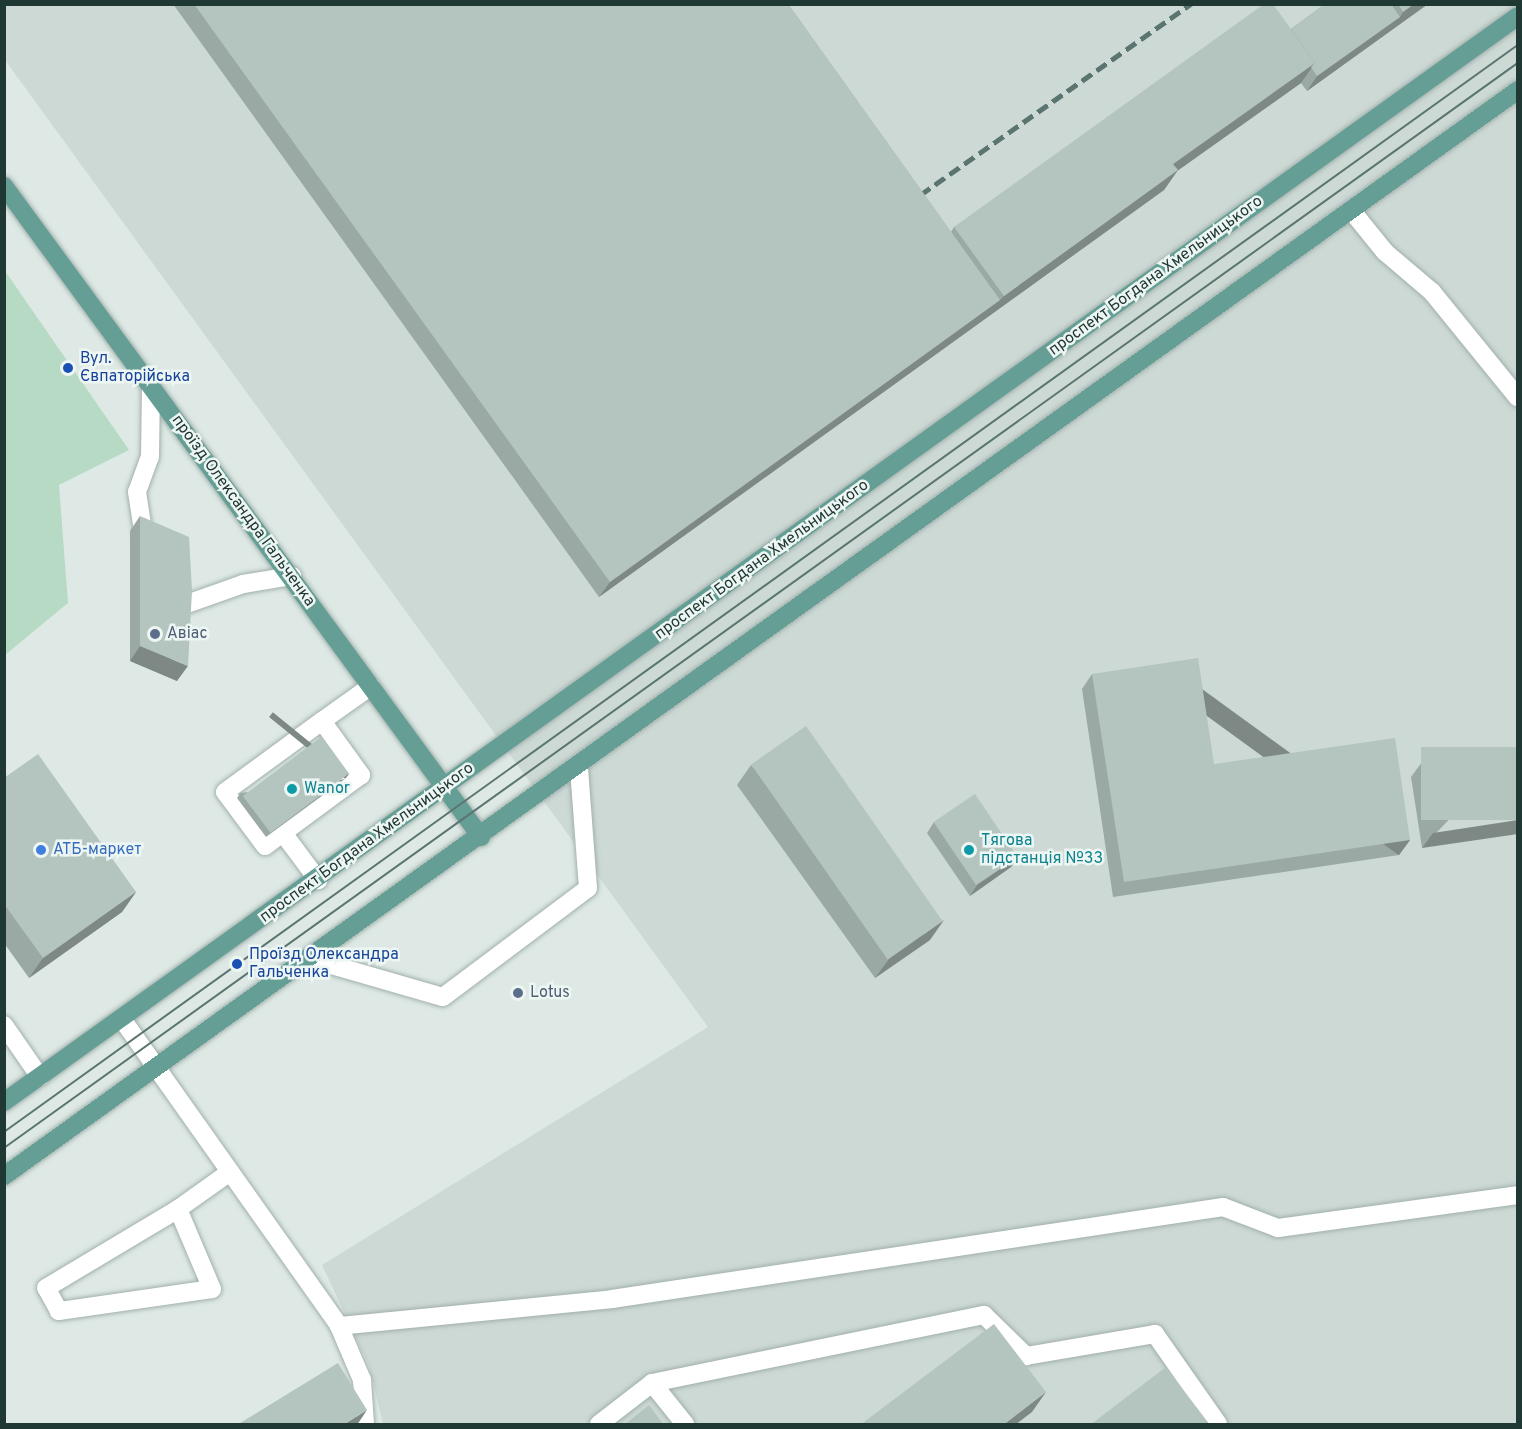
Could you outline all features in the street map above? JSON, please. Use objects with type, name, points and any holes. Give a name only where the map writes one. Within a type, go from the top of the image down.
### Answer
[{"type":"main road","name":"проспект Богдана Хмельницького","points":[[4,1102],[318,879],[1518,16]]},
{"type":"main road","points":[[4,1176],[579,767],[1518,90]]},
{"type":"main road","name":"проїзд Олександра Гальченка","points":[[4,186],[292,576],[481,837]]},
{"type":"street","points":[[1351,210],[1385,252],[1432,292],[1518,398]]},
{"type":"street","points":[[144,537],[137,492],[150,457],[151,387]]},
{"type":"street","points":[[181,606],[243,584],[292,576]]},
{"type":"street","points":[[322,721],[362,775],[264,846],[225,792],[322,721],[371,686]]},
{"type":"street","points":[[311,959],[443,997],[588,888],[579,767]]},
{"type":"street","points":[[283,832],[318,879]]},
{"type":"street","points":[[122,1018],[339,1326],[362,1380],[365,1425]]},
{"type":"street","points":[[4,1025],[40,1077]]},
{"type":"street","points":[[178,1209],[212,1289],[59,1311],[46,1288],[178,1209],[230,1172]]},
{"type":"street","points":[[339,1326],[612,1299],[1223,1207],[1278,1228],[1518,1195]]},
{"type":"street","points":[[599,1425],[652,1383],[984,1315],[1026,1356],[1155,1334],[1218,1425]]},
{"type":"street","points":[[652,1383],[685,1425]]},
{"type":"shaded area","points":[[4,5],[1517,5],[1517,1424],[383,1424],[369,1365],[322,1265],[708,1027],[5,60]]},
{"type":"green space","points":[[5,271],[129,450],[59,485],[68,603],[5,655]]},
{"type":"building","points":[[194,4],[788,4],[1000,300],[610,582]]},
{"type":"building","points":[[1264,4],[1273,4],[1315,63],[1173,164],[1178,170],[1004,296],[954,227]]},
{"type":"building","points":[[1325,4],[1391,4],[1400,17],[1317,76],[1311,67],[1315,63],[1291,29]]},
{"type":"building","points":[[1398,4],[1414,4],[1403,12]]},
{"type":"building","name":"Авіас","points":[[140,516],[189,537],[192,591],[188,666],[140,646]]},
{"type":"building","points":[[1198,658],[1214,764],[1395,738],[1410,840],[1124,882],[1092,674]]},
{"type":"building","points":[[806,726],[943,921],[888,959],[751,764]]},
{"type":"building","name":"Wanor","points":[[321,737],[349,774],[270,833],[243,796]]},
{"type":"building","points":[[1421,747],[1518,747],[1518,820],[1421,820]]},
{"type":"building","name":"АТБ-маркет","points":[[38,754],[136,892],[43,958],[4,904],[4,778]]},
{"type":"building","name":"Тягова пiдстанцiя №33","points":[[975,794],[1017,857],[976,885],[934,822]]},
{"type":"building","points":[[994,1324],[1046,1392],[1003,1425],[860,1425]]},
{"type":"building","points":[[338,1363],[367,1410],[343,1425],[237,1425]]},
{"type":"building","points":[[1166,1367],[1210,1425],[1090,1425]]},
{"type":"building","points":[[649,1405],[664,1425],[624,1425]]},
{"type":"tram line","points":[[4,1132],[1518,45]]},
{"type":"tram line","points":[[4,1148],[1518,63]]},
{"type":"railway","points":[[920,195],[1191,4]]},
{"type":"place","name":"Вул. Євпаторійська","points":[[68,368]]},
{"type":"place","name":"Авіас","points":[[155,634]]},
{"type":"place","name":"Wanor","points":[[292,789]]},
{"type":"place","name":"АТБ-маркет","points":[[41,850]]},
{"type":"place","name":"Тягова пiдстанцiя №33","points":[[969,850]]},
{"type":"place","name":"Проїзд Олександра Гальченка","points":[[237,964]]},
{"type":"place","name":"Lotus","points":[[518,993]]}]
